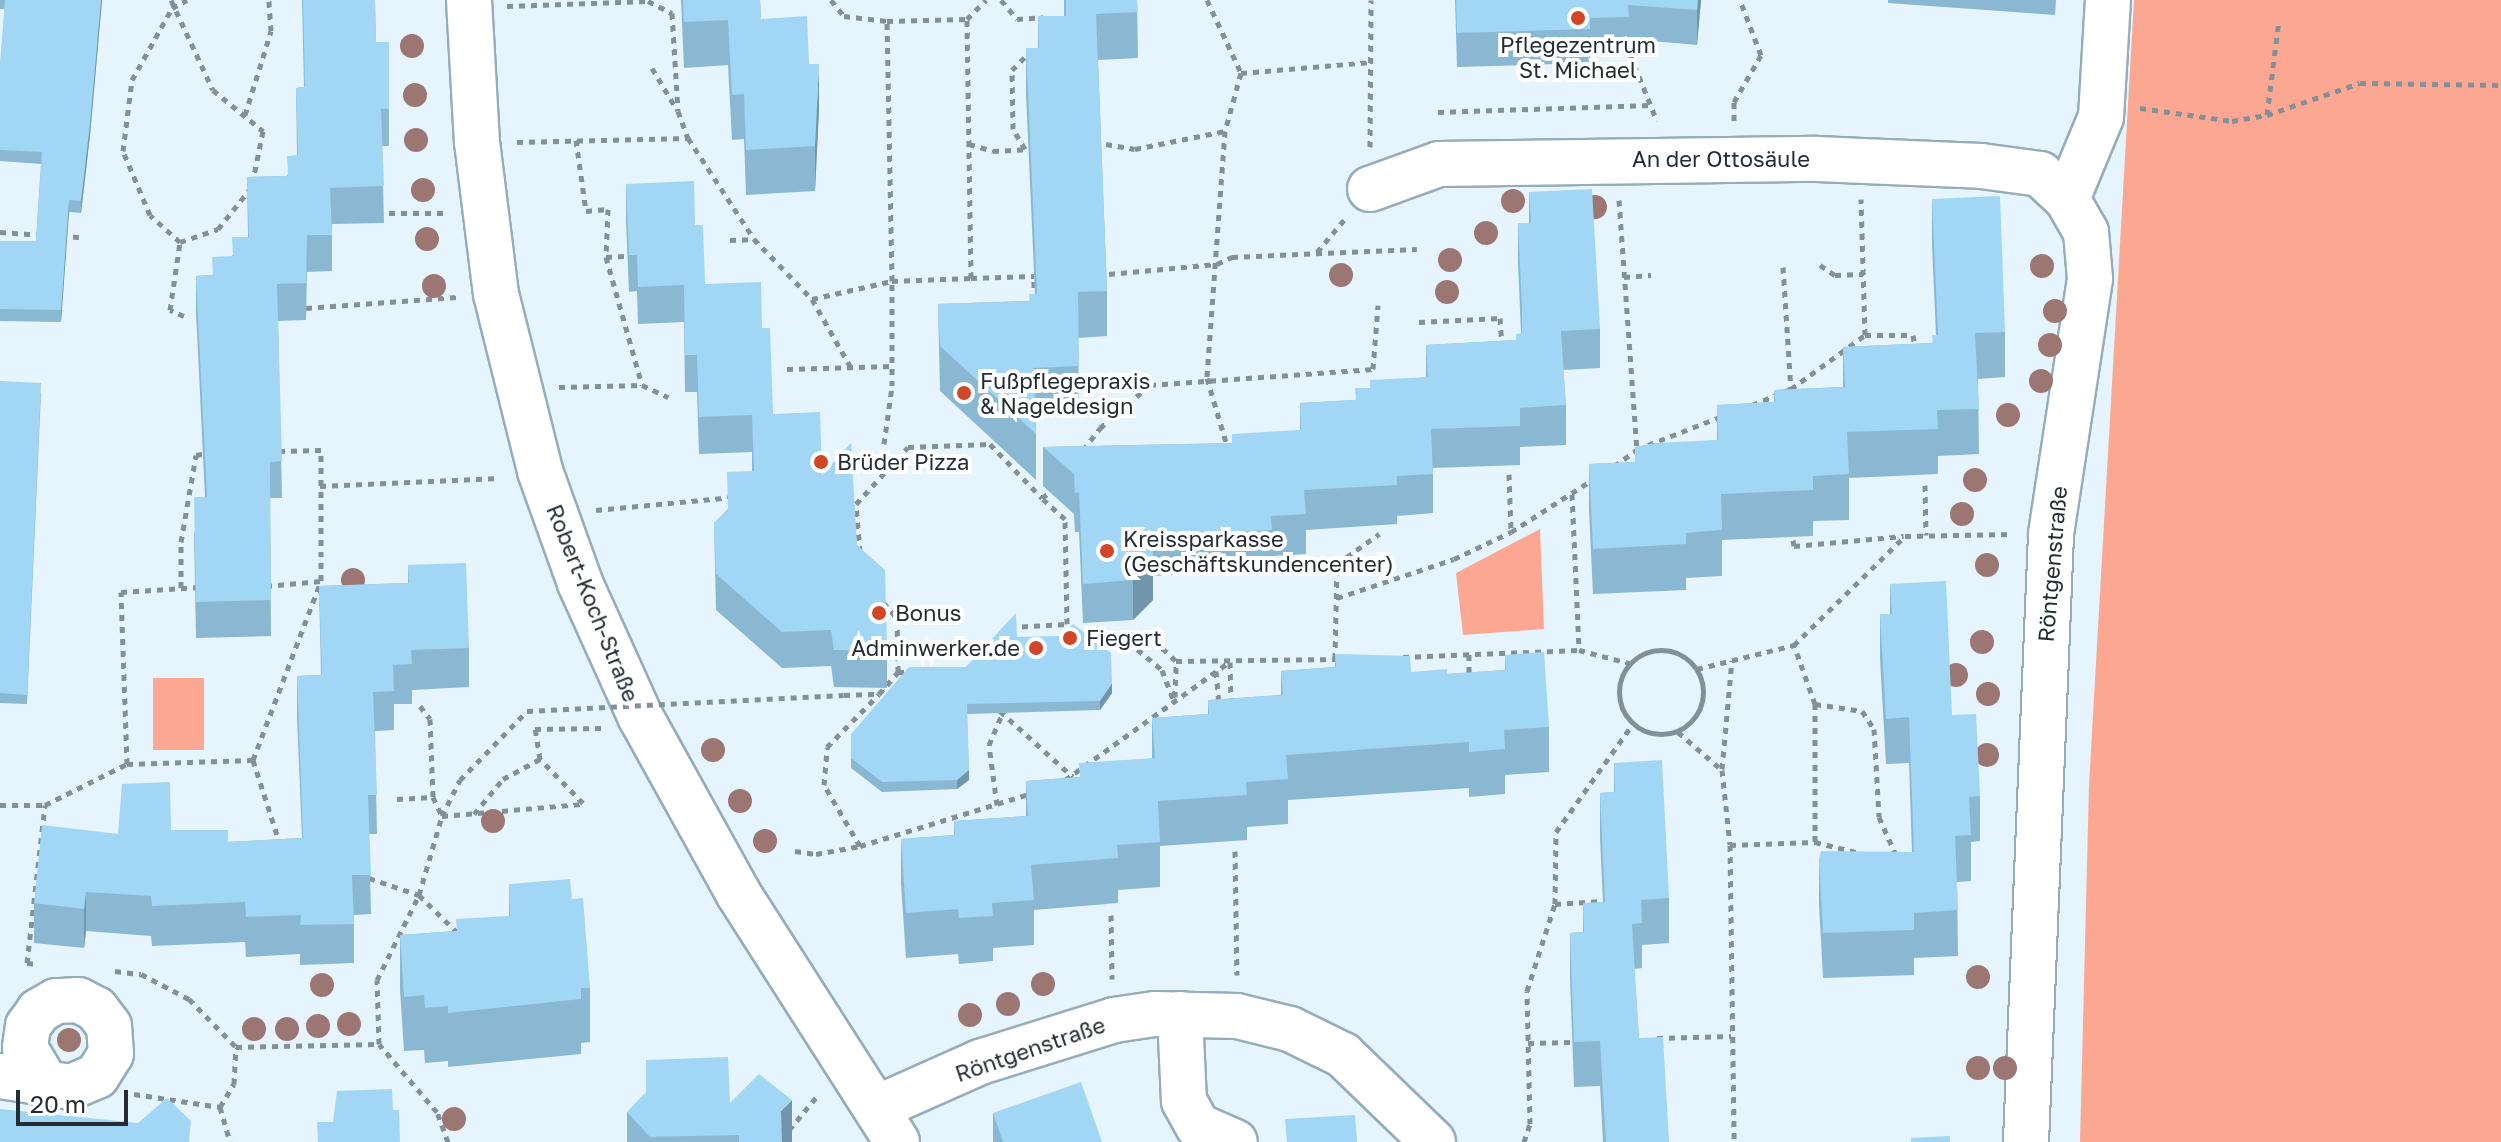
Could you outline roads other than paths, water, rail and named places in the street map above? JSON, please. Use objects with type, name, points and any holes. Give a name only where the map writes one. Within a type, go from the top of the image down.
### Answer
[{"type":"street","points":[[2067,199],[2101,117],[2108,0]]},
{"type":"street","name":"Robert-Koch-Straße","points":[[484,3],[477,142],[488,243],[517,392],[580,583],[640,716],[738,893],[888,1124]]},
{"type":"street","name":"An der Ottosäule","points":[[1370,189],[1439,164],[1733,158],[1860,160],[2040,174],[2067,199]]},
{"type":"street","name":"Röntgenstraße","points":[[2026,1142],[2051,535],[2090,279],[2086,232],[2067,199]]},
{"type":"street","points":[[1180,1014],[1184,1101],[1198,1126],[1235,1142]]},
{"type":"street","name":"Röntgenstraße","points":[[888,1124],[980,1062],[1114,1020],[1180,1014],[1237,1016],[1290,1029],[1343,1055],[1433,1142]]},
{"type":"place","name":"Pflegezentrum St. Michael","points":[[1578,18]]},
{"type":"place","name":"Fußpflegepraxis & Nageldesign","points":[[964,393]]},
{"type":"place","name":"Brüder Pizza","points":[[821,462]]},
{"type":"place","name":"Kreissparkasse (Geschäftskundencenter)","points":[[1107,551]]},
{"type":"place","name":"Bonus","points":[[879,613]]},
{"type":"place","name":"Fiegert","points":[[1070,638]]},
{"type":"place","name":"Adminwerker.de","points":[[1036,648]]}]
